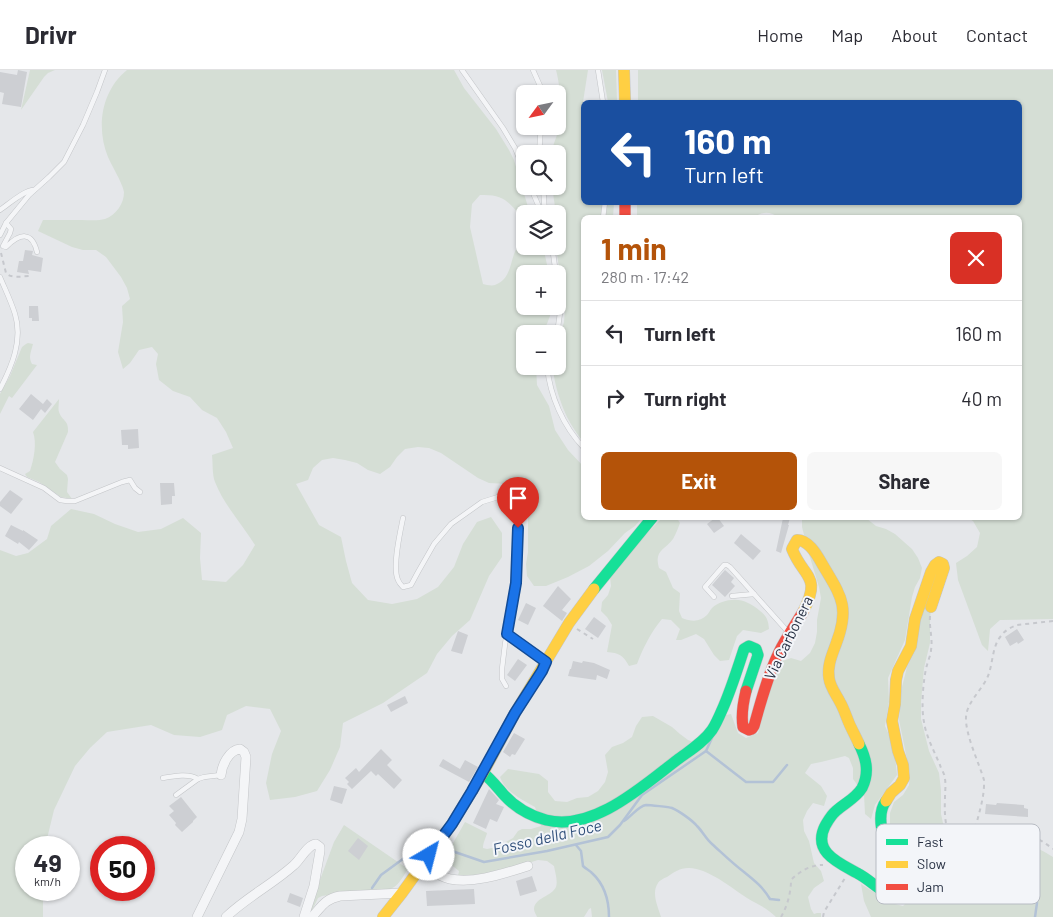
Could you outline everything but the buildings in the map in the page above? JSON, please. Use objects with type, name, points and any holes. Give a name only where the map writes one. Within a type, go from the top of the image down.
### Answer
[{"type":"street","points":[[624,70],[625,100]]},
{"type":"street","points":[[383,917],[452,824],[560,637],[586,600],[650,520]]},
{"type":"street","name":"Via Carbonera","points":[[483,773],[513,803],[529,813],[548,821],[569,822],[602,812],[666,769],[710,732],[730,693],[744,651],[748,646],[756,649],[758,655],[744,702],[741,720],[745,728],[749,730],[754,726],[766,682],[780,651],[810,599],[812,582],[793,554],[792,549],[797,540],[801,540],[811,546],[818,555],[833,579],[842,602],[843,621],[831,656],[829,678],[866,761],[867,772],[858,793],[833,815],[821,833],[820,841],[823,849],[828,854],[848,869],[859,873],[876,886]]},
{"type":"street","name":"Via Carbonera","points":[[882,824],[882,806],[891,792],[900,785],[904,778],[903,765],[892,721],[896,680],[898,671],[911,646],[915,619],[931,572],[939,562],[943,564],[944,568],[931,606]]},
{"type":"street","points":[[197,917],[239,832],[242,819],[246,757],[244,752],[236,750],[232,752],[222,768],[221,775]]},
{"type":"street","points":[[226,917],[237,906],[291,868],[310,845],[316,844],[320,847],[320,851],[314,886],[304,917]]},
{"type":"street","points":[[422,865],[449,879],[457,880],[495,876],[528,866]]},
{"type":"street","points":[[312,917],[331,898],[402,893]]},
{"type":"lane","points":[[0,235],[6,223],[34,190],[64,162],[83,125],[105,70]]},
{"type":"lane","points":[[462,70],[503,128],[516,151]]},
{"type":"lane","points":[[533,70],[540,85]]},
{"type":"lane","points":[[598,70],[603,100]]},
{"type":"lane","points":[[0,210],[26,192],[34,190]]},
{"type":"lane","points":[[5,247],[4,244],[11,229],[6,223]]},
{"type":"lane","points":[[5,247],[15,238],[28,236],[34,241],[37,252]]},
{"type":"lane","points":[[0,277],[16,316],[18,332],[14,358],[0,389]]},
{"type":"lane","points":[[548,375],[553,399],[566,424],[581,445]]},
{"type":"lane","points":[[0,468],[44,488],[60,500],[75,501],[130,480],[137,491],[140,492]]},
{"type":"lane","points":[[403,518],[396,571],[397,580],[402,587],[411,585],[434,544],[451,524],[482,502],[498,497],[509,500],[514,507],[518,515],[518,540],[516,583],[507,634],[502,679],[506,686]]},
{"type":"lane","points":[[714,597],[705,587],[724,565],[730,566],[789,633]]},
{"type":"lane","points":[[732,596],[754,594]]},
{"type":"lane","points":[[507,634],[546,662]]},
{"type":"lane","points":[[176,796],[198,779],[221,775]]},
{"type":"lane","points":[[163,778],[193,776],[198,779]]},
{"type":"path","points":[[5,247],[1,251],[1,256],[7,275],[31,276]]},
{"type":"path","points":[[931,606],[932,641],[924,681],[924,722],[945,778],[944,814],[946,824]]},
{"type":"path","points":[[976,824],[984,788],[984,780],[968,729],[966,718],[968,711],[988,676],[995,648],[1001,634],[1012,626],[1053,621]]},
{"type":"path","points":[[576,628],[593,639]]},
{"type":"path","points":[[1040,840],[1053,849]]},
{"type":"path","points":[[780,917],[788,900],[791,880],[798,873],[814,866],[828,866]]},
{"type":"path","points":[[822,917],[839,885],[853,871]]},
{"type":"shaded area","points":[[30,70],[55,70],[44,77],[21,110]]},
{"type":"shaded area","points":[[127,70],[454,70],[464,88],[496,129],[509,150],[516,167],[516,195],[524,195],[527,205],[516,205],[516,211],[504,199],[488,195],[480,195],[472,204],[470,227],[483,284],[494,285],[503,280],[516,250],[516,255],[545,255],[547,265],[516,265],[516,315],[550,315],[546,325],[516,325],[516,375],[536,375],[537,385],[549,406],[555,430],[568,450],[581,464],[581,520],[640,520],[608,551],[589,566],[546,586],[534,586],[527,576],[526,564],[528,552],[528,514],[525,502],[519,491],[510,484],[489,483],[478,478],[441,453],[429,448],[405,449],[390,467],[380,474],[368,470],[357,463],[345,460],[333,458],[322,460],[313,468],[308,480],[296,484],[319,525],[341,537],[352,583],[368,600],[392,604],[417,599],[438,587],[454,567],[463,544],[477,522],[491,517],[502,533],[502,557],[489,576],[470,620],[452,636],[437,654],[427,673],[383,703],[343,723],[340,747],[330,770],[317,791],[295,797],[270,800],[266,783],[272,754],[281,731],[270,709],[246,706],[227,715],[222,730],[200,737],[174,735],[151,725],[107,732],[75,766],[54,810],[48,836],[15,836],[15,901],[43,901],[43,917],[0,917],[0,550],[16,556],[28,553],[47,539],[51,526],[71,509],[94,514],[138,532],[161,529],[183,518],[201,533],[200,558],[202,580],[226,582],[243,565],[255,545],[223,499],[214,479],[212,455],[233,448],[217,418],[202,410],[190,397],[173,391],[159,380],[156,364],[158,354],[152,347],[139,350],[123,369],[118,352],[123,322],[122,306],[130,299],[121,277],[106,257],[96,250],[83,250],[72,247],[38,231],[43,220],[102,220],[113,215],[121,205],[124,192],[108,157],[102,134],[103,110],[111,88]]},
{"type":"shaded area","points":[[556,70],[588,70],[583,100],[581,100],[581,205],[614,205],[613,215],[581,215],[581,439],[565,412],[554,375],[566,375],[566,325],[563,325],[566,315],[566,265],[559,265],[557,255],[566,255],[566,205],[555,205],[553,195],[566,195],[566,145],[553,145],[557,135],[566,135],[566,85],[559,85]]},
{"type":"shaded area","points":[[602,70],[616,70],[617,100],[608,100]]},
{"type":"shaded area","points":[[638,70],[1053,70],[1053,619],[1000,620],[990,629],[988,651],[982,645],[958,580],[956,563],[977,547],[980,533],[971,520],[1022,520],[1022,215],[775,215],[766,213],[757,215],[637,215],[637,205],[1022,205],[1022,100],[638,100]]},
{"type":"shaded area","points":[[28,343],[33,344],[30,354],[32,364],[37,365],[12,398],[9,396],[0,414],[0,394],[22,347]]},
{"type":"shaded area","points":[[59,399],[59,412],[67,425],[68,432],[55,462],[67,475],[67,492],[72,499],[61,497],[25,474],[30,471],[34,456],[35,441],[33,432]]},
{"type":"shaded area","points":[[660,520],[678,520],[680,523],[673,539],[659,554],[658,562],[659,568],[666,572],[673,588],[680,593],[679,611],[682,618],[692,621],[699,620],[707,615],[716,605],[724,601],[739,600],[750,604],[761,612],[767,618],[769,629],[761,633],[743,630],[737,636],[729,660],[720,661],[704,639],[696,634],[676,640],[680,629],[671,620],[662,619],[654,629],[637,664],[629,666],[620,655],[607,652],[612,625],[601,611],[602,602],[608,595],[611,586],[610,577],[631,549]]},
{"type":"shaded area","points":[[802,520],[868,520],[876,526],[895,534],[912,549],[922,568],[912,597],[905,640],[888,678],[889,702],[885,726],[894,746],[897,775],[875,805],[871,819],[865,814],[864,794],[853,779],[853,768],[849,758],[845,756],[811,764],[805,773],[821,786],[827,796],[824,806],[813,803],[803,820],[804,831],[809,841],[814,863],[821,871],[824,881],[814,888],[808,897],[814,914],[821,913],[821,917],[776,917],[711,874],[688,868],[663,879],[656,887],[655,896],[661,917],[592,917],[591,908],[584,917],[537,917],[534,910],[535,905],[551,893],[557,885],[554,866],[547,861],[538,860],[496,873],[475,877],[458,876],[459,871],[444,859],[465,822],[487,833],[483,848],[487,849],[497,847],[513,838],[522,829],[541,826],[535,807],[515,795],[502,782],[500,777],[508,769],[539,774],[548,781],[548,792],[555,801],[567,802],[577,798],[588,797],[598,791],[605,782],[608,772],[605,755],[612,747],[632,737],[642,717],[653,716],[672,727],[688,740],[703,746],[714,735],[726,715],[731,714],[738,733],[746,738],[758,733],[780,662],[791,658],[801,661],[810,653],[815,643],[821,598],[802,527]]},
{"type":"shaded area","points":[[928,591],[931,606],[930,643],[924,668],[921,719],[929,751],[939,773],[943,824],[890,824],[890,813],[894,802],[903,795],[909,785],[910,774],[899,720],[901,691],[907,667],[915,651],[922,606]]},
{"type":"shaded area","points":[[344,825],[408,869],[402,879],[391,889],[356,891],[322,896],[318,898],[310,915],[307,915],[334,842]]},
{"type":"shaded area","points":[[1040,850],[1053,857],[1053,917],[871,917],[864,901],[861,884],[876,894],[876,904],[903,906],[905,904],[1040,904]]},
{"type":"waterway","name":"Fosso della Foce","points":[[452,851],[484,862],[547,851],[608,837],[620,825],[642,795],[706,751],[712,738]]},
{"type":"waterway","name":"Fosso della Foce","points":[[706,751],[746,782],[773,782],[787,765]]},
{"type":"waterway","points":[[624,821],[640,807],[646,805],[675,809],[695,824],[710,842],[758,884],[770,899],[779,900]]},
{"type":"waterway","points":[[576,845],[581,851],[583,866],[596,877],[603,888],[607,899],[609,917]]},
{"type":"waterway","name":"Fosso della Foce","points":[[416,851],[428,851]]},
{"type":"waterway","name":"Fosso della Foce","points":[[436,851],[450,851]]},
{"type":"waterway","name":"Fosso della Foce","points":[[372,888],[381,875],[411,853],[417,852]]},
{"type":"waterway","points":[[1035,917],[1037,904]]},
{"type":"traffic: fast","points":[[594,589],[650,520]]},
{"type":"traffic: fast","points":[[483,773],[508,799],[535,816],[546,820],[564,822],[582,819],[599,813],[633,794],[704,739],[712,730],[717,720],[744,649],[749,646],[756,649],[758,655],[746,691]]},
{"type":"traffic: fast","points":[[859,744],[866,765],[866,776],[862,788],[857,795],[830,818],[822,835],[822,843],[829,856],[876,886]]},
{"type":"traffic: fast","points":[[881,824],[881,813],[886,801]]},
{"type":"traffic: slow","points":[[624,70],[625,100]]},
{"type":"traffic: slow","points":[[803,612],[811,591],[811,584],[792,549],[797,540],[805,542],[814,551],[838,592],[841,601],[843,619],[830,661],[829,678],[859,744]]},
{"type":"traffic: slow","points":[[886,801],[904,778],[903,765],[892,721],[896,680],[898,671],[911,646],[915,619],[931,572],[939,562],[943,564],[944,568],[931,607]]},
{"type":"traffic: slow","points":[[383,917],[452,824],[569,623],[594,589]]},
{"type":"traffic: jam","points":[[625,205],[625,215]]},
{"type":"traffic: jam","points":[[746,691],[742,722],[743,727],[749,730],[754,726],[768,679],[779,652],[803,612]]},
{"type":"route","points":[[429,855],[452,824],[483,773],[515,713],[546,662],[507,634],[516,583],[518,528]]}]
